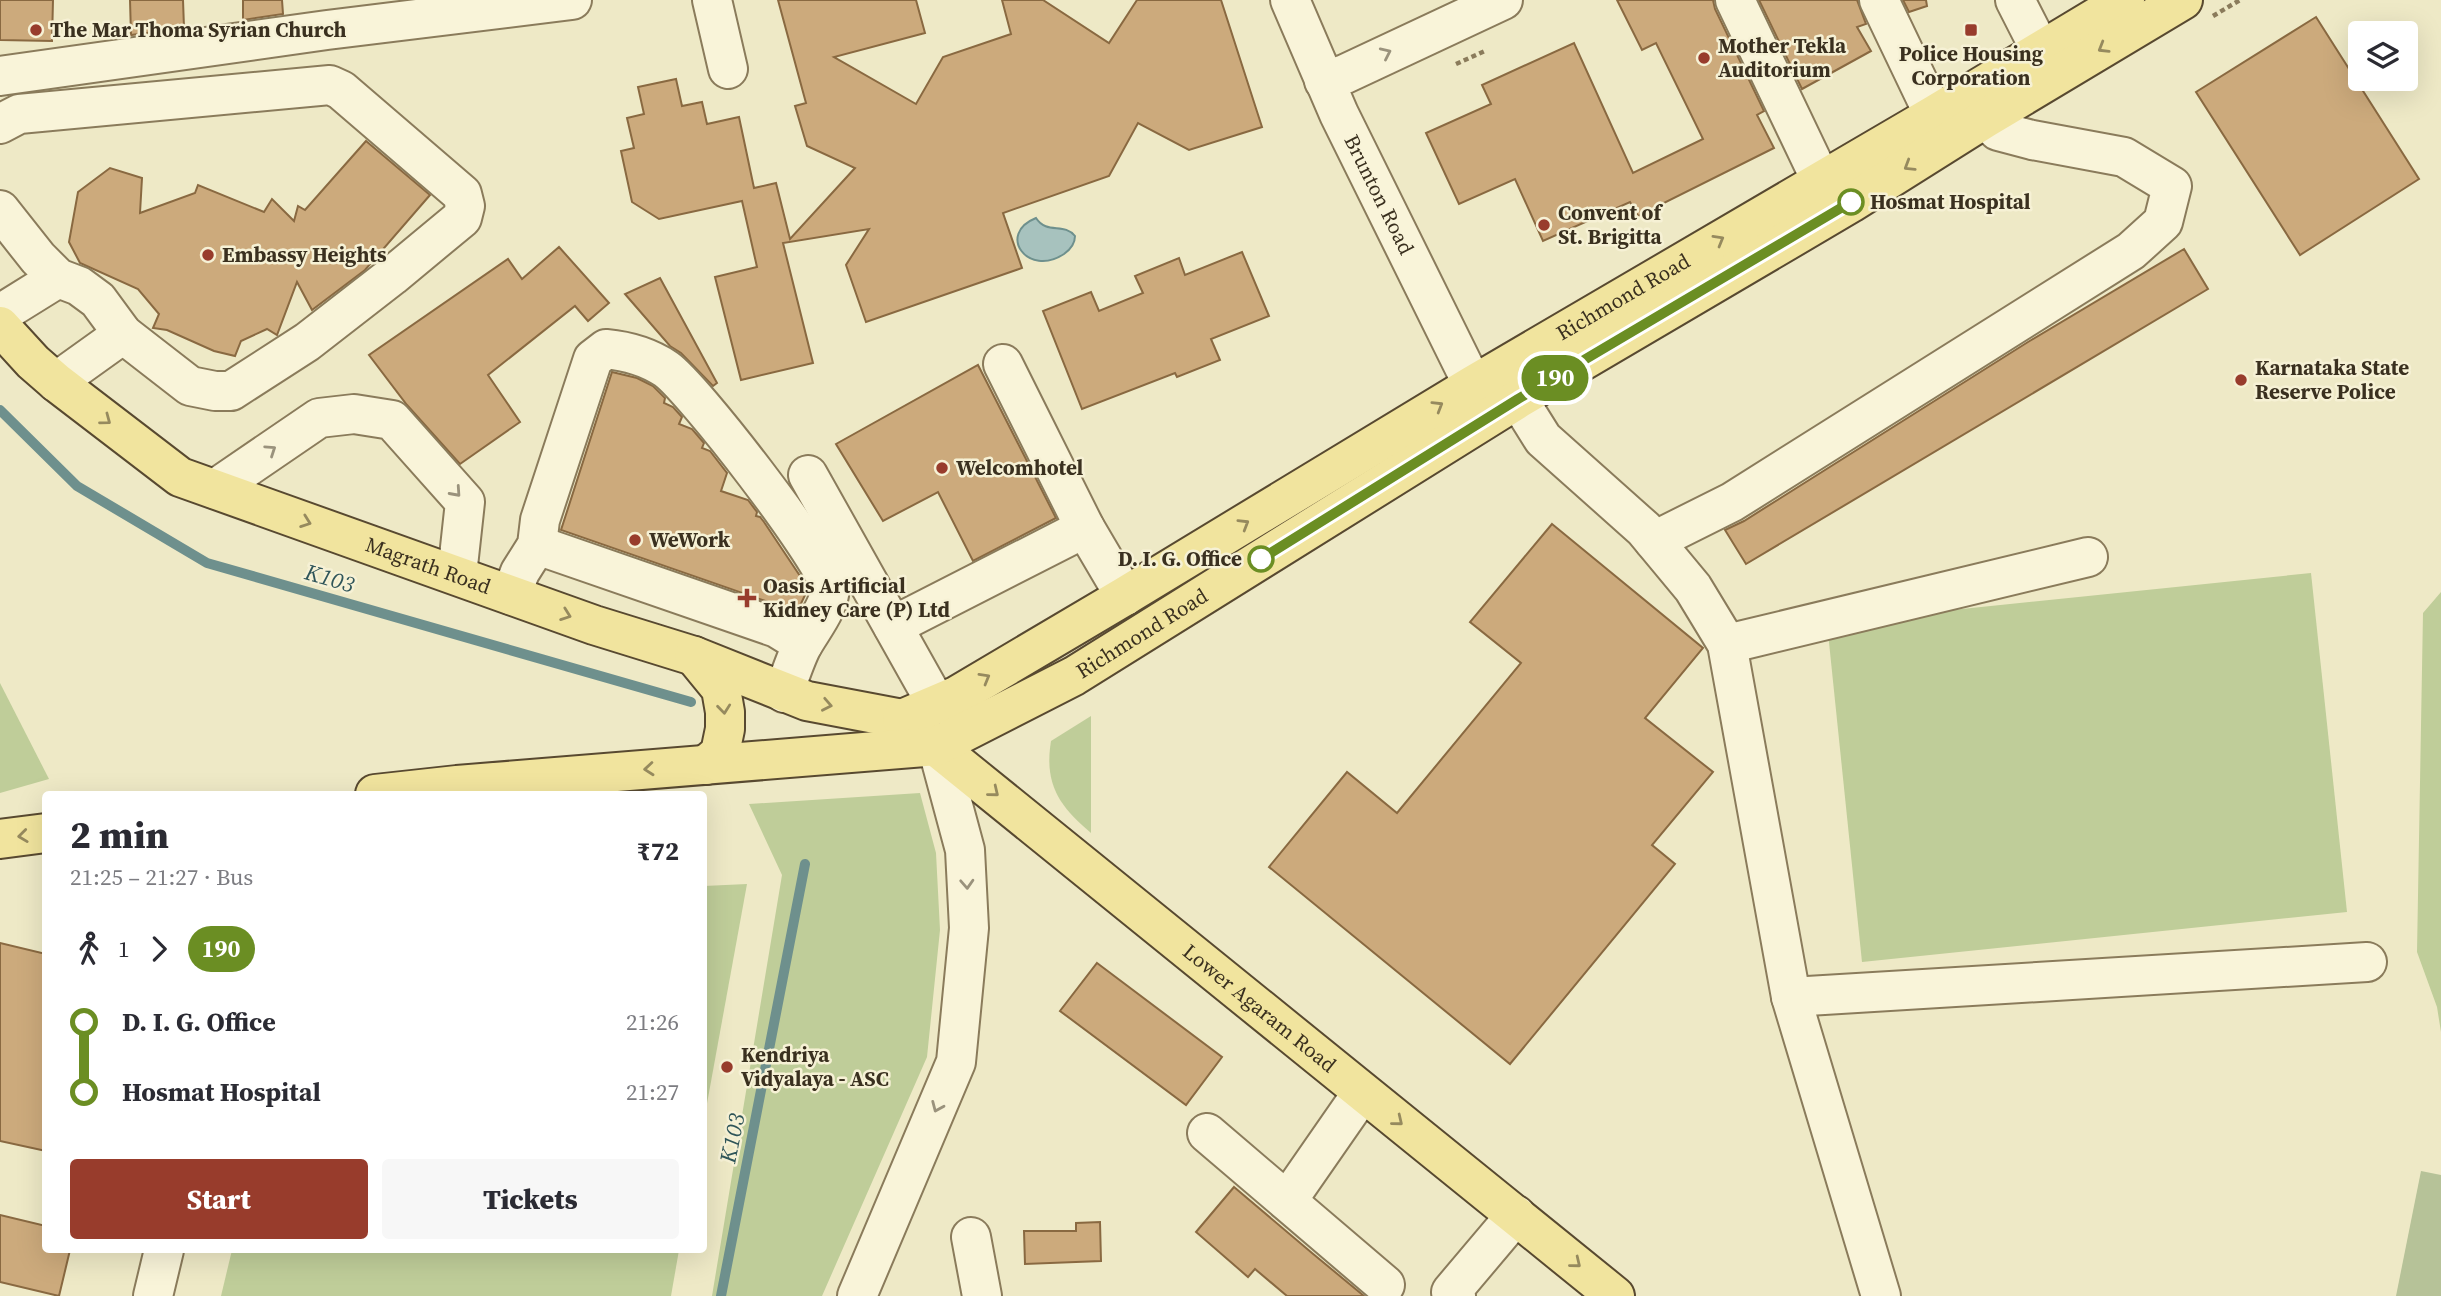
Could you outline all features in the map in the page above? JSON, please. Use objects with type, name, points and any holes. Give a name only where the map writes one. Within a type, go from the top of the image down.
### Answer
[{"type":"main road","name":"Richmond Road","points":[[402,791],[937,746],[1074,676],[1496,399],[1821,180],[2041,51],[2137,7],[2182,0]]},
{"type":"main road","name":"Richmond Road","points":[[919,712],[1125,596],[1496,399],[1851,202],[1986,118],[2137,7]]},
{"type":"main road","name":"Magrath Road","points":[[0,326],[56,383],[180,477],[594,625],[694,656],[807,701],[919,712]]},
{"type":"main road","points":[[694,656],[721,689],[725,712],[720,753],[706,765]]},
{"type":"main road","name":"Lower Agaram Road","points":[[919,712],[937,746],[1615,1296]]},
{"type":"main road","points":[[0,839],[42,834]]},
{"type":"street","points":[[0,76],[326,15],[572,0]]},
{"type":"street","points":[[712,0],[728,69]]},
{"type":"street","name":"Brunton Road","points":[[1290,0],[1324,81],[1452,345],[1496,399],[1644,529],[1693,588],[1727,644]]},
{"type":"street","points":[[1324,81],[1345,74],[1503,0]]},
{"type":"street","points":[[1735,0],[1821,180]]},
{"type":"street","points":[[1879,0],[1934,115]]},
{"type":"street","points":[[2015,0],[2041,51]]},
{"type":"street","points":[[0,124],[19,114],[330,85],[341,90],[462,194],[465,206],[462,218],[307,342],[231,391],[190,386],[123,334],[98,300],[79,286],[58,278],[38,258],[0,209]]},
{"type":"street","points":[[1654,541],[1732,502],[2131,251],[2164,222],[2172,186],[2124,157],[1998,131],[1986,118]]},
{"type":"street","points":[[0,314],[58,278]]},
{"type":"street","points":[[56,383],[123,334]]},
{"type":"street","points":[[511,595],[520,572],[537,545],[540,520],[593,359],[606,349],[629,351],[667,369],[706,412],[759,479],[823,570],[830,589],[820,617],[803,644],[783,693]]},
{"type":"street","points":[[1003,364],[1085,528],[1125,596]]},
{"type":"street","points":[[215,489],[320,418],[354,414],[392,420],[465,502],[457,575]]},
{"type":"street","points":[[808,475],[893,626],[919,712]]},
{"type":"street","points":[[893,626],[1085,528]]},
{"type":"street","points":[[537,545],[777,628],[803,644]]},
{"type":"street","points":[[1881,1296],[1791,997],[1727,644],[2088,557]]},
{"type":"street","points":[[857,1296],[956,1062],[969,928],[965,850],[937,746]]},
{"type":"street","points":[[1791,997],[2367,962]]},
{"type":"street","points":[[1287,1201],[1362,1093]]},
{"type":"street","points":[[1207,1133],[1385,1285]]},
{"type":"street","points":[[1456,1296],[1451,1292],[1516,1215]]},
{"type":"street","points":[[971,1237],[982,1296]]},
{"type":"street","points":[[153,1296],[163,1253]]},
{"type":"green space","points":[[2311,573],[2347,912],[1862,962],[1827,623]]},
{"type":"green space","points":[[2441,592],[2441,1032],[2437,1007],[2417,952],[2423,613]]},
{"type":"green space","points":[[0,683],[49,779],[0,793]]},
{"type":"green space","points":[[1091,716],[1091,833],[1070,813],[1056,793],[1049,756],[1051,741]]},
{"type":"green space","points":[[920,793],[936,853],[940,930],[927,1057],[822,1296],[712,1296],[782,875],[749,804]]},
{"type":"green space","points":[[747,884],[707,1104],[707,886]]},
{"type":"green space","points":[[2421,1171],[2441,1175],[2441,1296],[2396,1296]]},
{"type":"green space","points":[[231,1253],[678,1253],[671,1296],[221,1296]]},
{"type":"water","points":[[1036,218],[1045,226],[1071,232],[1075,236],[1071,248],[1051,260],[1039,261],[1021,251],[1018,234],[1024,225]]},
{"type":"building","points":[[0,0],[53,0],[52,41],[0,40]]},
{"type":"building","points":[[130,0],[183,0],[184,28],[131,35]]},
{"type":"building","points":[[243,0],[282,0],[283,14],[243,20]]},
{"type":"building","points":[[778,0],[916,0],[925,33],[834,57],[916,104],[943,57],[1011,34],[1002,0],[1043,0],[1109,43],[1137,0],[1221,0],[1262,127],[1189,150],[1138,123],[1109,176],[1003,213],[1022,268],[866,322],[846,265],[869,229],[783,243],[813,363],[741,380],[715,277],[757,267],[742,201],[659,219],[632,202],[621,151],[634,148],[627,118],[644,114],[638,87],[676,79],[682,106],[702,102],[707,124],[739,117],[754,188],[776,183],[790,239],[855,168],[807,146],[795,106],[806,103]]},
{"type":"building","points":[[1617,0],[1713,0],[1764,111],[1757,115],[1774,148],[1638,216],[1630,202],[1543,241],[1515,179],[1459,204],[1426,133],[1491,104],[1482,85],[1574,43],[1633,173],[1703,139],[1656,43],[1642,50]]},
{"type":"building","points":[[1759,0],[1857,0],[1866,24],[1857,27],[1871,51],[1802,89]]},
{"type":"building","points":[[1903,0],[1926,0],[1927,6],[1909,12]]},
{"type":"building","points":[[2316,17],[2348,67],[2348,91],[2363,91],[2419,179],[2300,255],[2196,92]]},
{"type":"building","name":"Embassy Heights","points":[[366,141],[430,195],[365,270],[312,310],[297,282],[277,335],[267,329],[241,341],[235,356],[214,351],[167,330],[153,328],[159,314],[138,289],[80,263],[69,242],[78,192],[110,168],[142,178],[140,213],[195,193],[198,185],[264,212],[272,199],[294,221],[298,206],[305,210]]},
{"type":"building","points":[[559,247],[609,303],[588,321],[575,306],[488,375],[520,422],[460,464],[407,405],[369,355],[508,259],[522,279]]},
{"type":"building","points":[[2184,249],[2208,289],[1746,564],[1725,530],[1744,521],[2028,342]]},
{"type":"building","points":[[1242,252],[1269,316],[1211,339],[1220,360],[1177,377],[1175,373],[1082,409],[1043,311],[1091,292],[1099,311],[1143,293],[1135,276],[1179,258],[1185,275]]},
{"type":"building","points":[[660,278],[717,383],[713,386],[681,353],[670,346],[625,294]]},
{"type":"building","name":"Welcomhotel","points":[[978,365],[1056,518],[973,561],[938,492],[883,521],[836,444]]},
{"type":"building","points":[[612,372],[637,378],[653,386],[665,398],[664,403],[673,407],[682,417],[679,424],[692,429],[704,443],[702,448],[710,451],[727,473],[721,491],[748,500],[757,512],[756,516],[764,522],[802,579],[807,591],[797,612],[561,530]]},
{"type":"building","points":[[1552,524],[1703,648],[1645,718],[1713,772],[1652,845],[1675,864],[1510,1064],[1269,867],[1347,772],[1397,813],[1521,663],[1470,622]]},
{"type":"building","points":[[0,943],[42,953],[42,1150],[0,1141]]},
{"type":"building","points":[[1097,963],[1222,1057],[1186,1105],[1060,1011]]},
{"type":"building","points":[[1234,1187],[1364,1296],[1287,1296],[1255,1269],[1248,1277],[1196,1232]]},
{"type":"building","points":[[0,1215],[42,1225],[42,1253],[69,1253],[59,1296],[0,1282]]},
{"type":"building","points":[[1100,1222],[1101,1261],[1025,1264],[1024,1231],[1076,1231],[1076,1223]]},
{"type":"waterway","name":"K103","points":[[0,410],[77,486],[207,563],[691,702]]},
{"type":"waterway","name":"K103","points":[[721,1296],[805,864]]},
{"type":"bus line","name":"190","points":[[1261,559],[1518,399],[1851,202]]},
{"type":"place","name":"The Mar Thoma Syrian Church","points":[[36,30]]},
{"type":"place","name":"Police Housing Corporation","points":[[1971,30]]},
{"type":"place","name":"Mother Tekla Auditorium","points":[[1704,58]]},
{"type":"place","name":"Hosmat Hospital","points":[[1851,202]]},
{"type":"place","name":"Convent of St. Brigitta","points":[[1544,225]]},
{"type":"place","name":"Embassy Heights","points":[[208,255]]},
{"type":"place","name":"Karnataka State Reserve Police","points":[[2241,380]]},
{"type":"place","name":"Welcomhotel","points":[[942,468]]},
{"type":"place","name":"WeWork","points":[[635,540]]},
{"type":"place","name":"D. I. G. Office","points":[[1261,559]]},
{"type":"place","name":"Oasis Artificial Kidney Care (P) Ltd","points":[[747,598]]},
{"type":"place","name":"Kendriya Vidyalaya - ASC","points":[[727,1067]]}]
